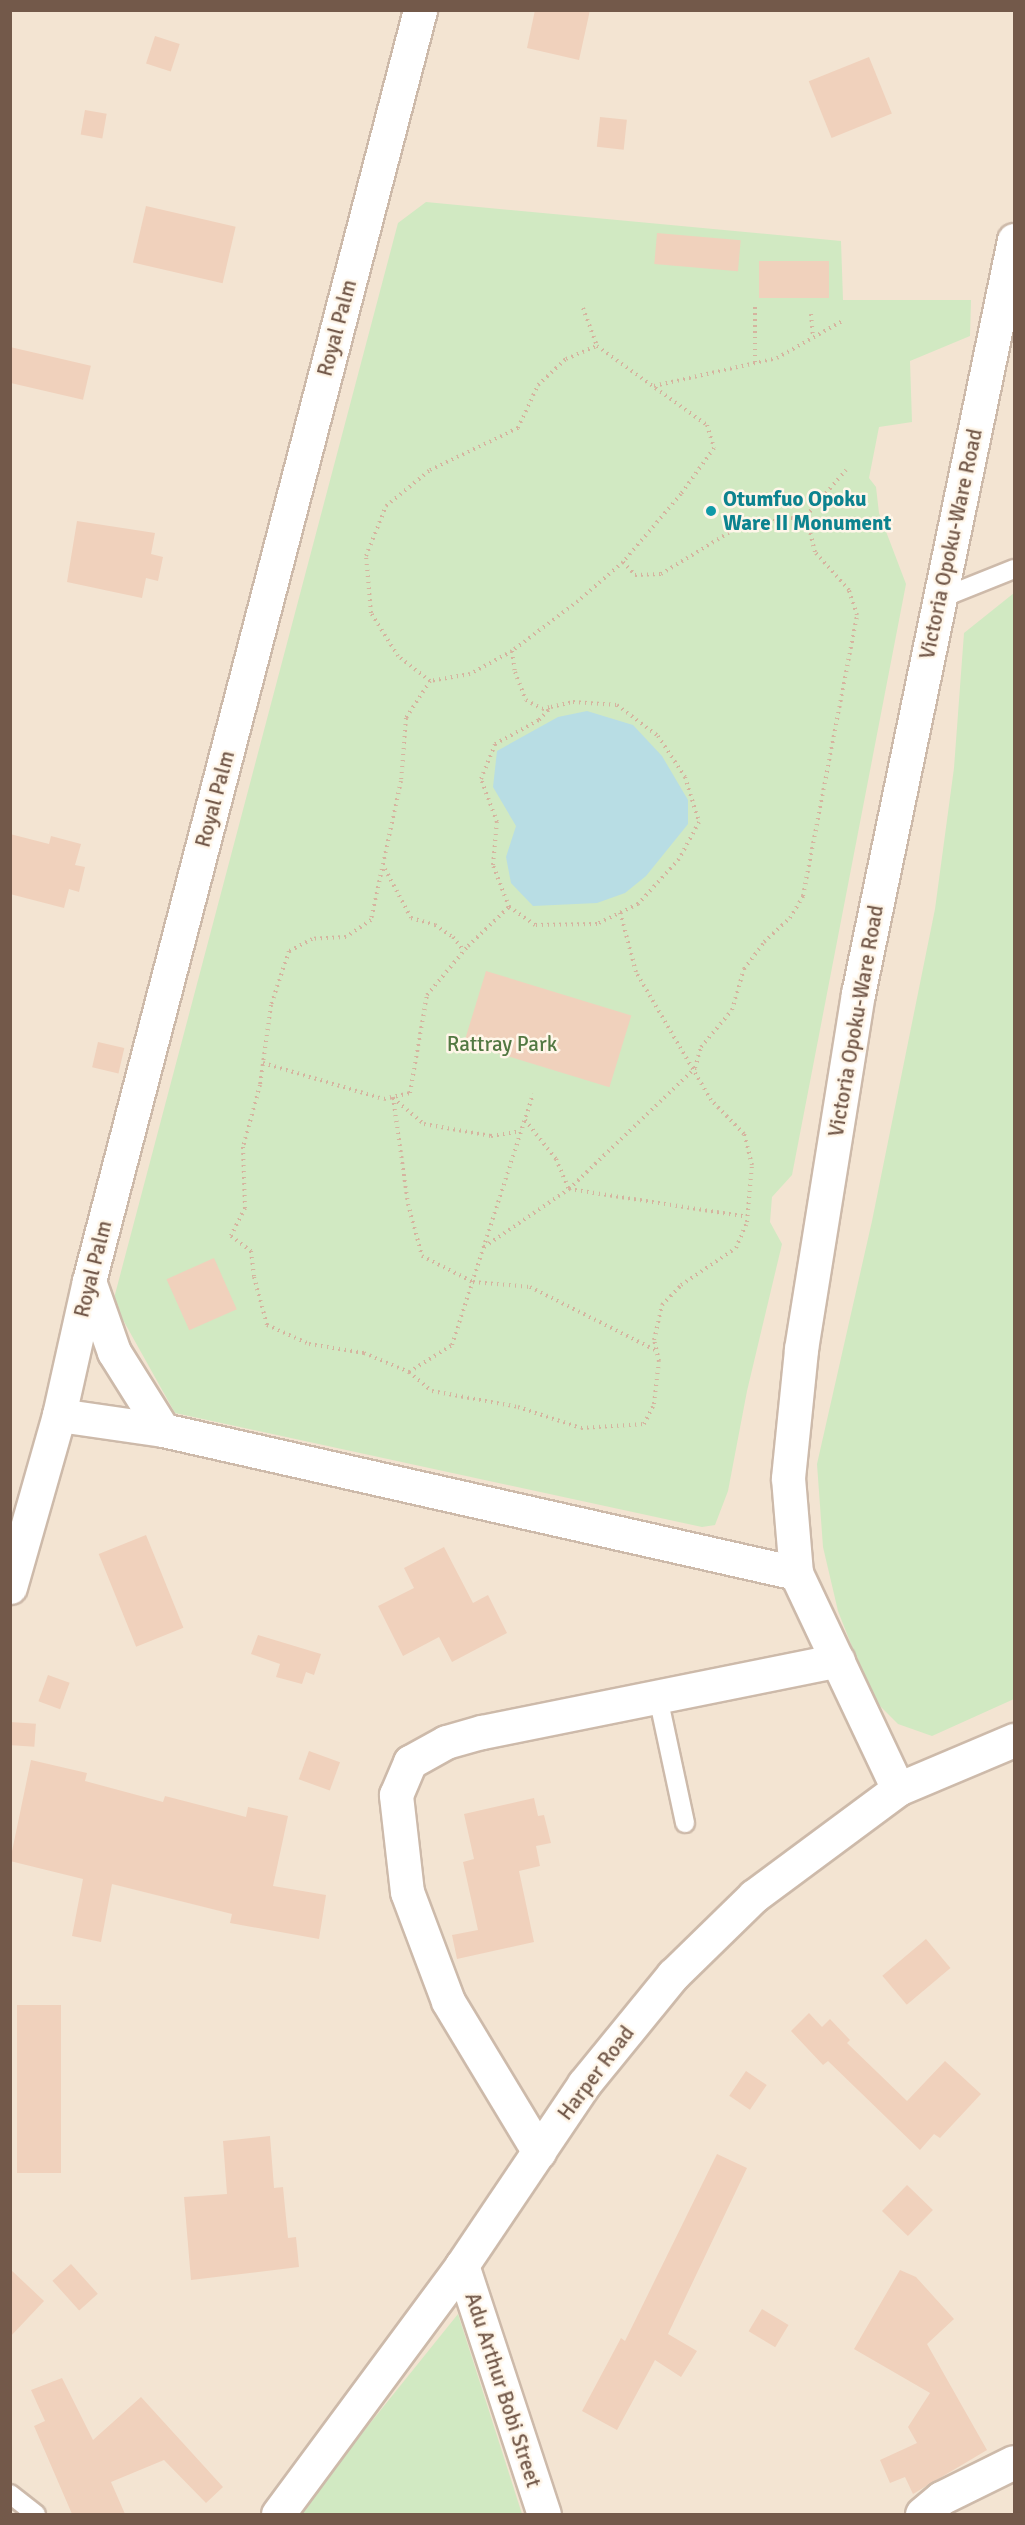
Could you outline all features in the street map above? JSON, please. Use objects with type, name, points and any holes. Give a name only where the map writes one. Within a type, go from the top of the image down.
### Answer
[{"type":"street","name":"Royal Palm","points":[[10,1587],[59,1415],[89,1281],[420,10]]},
{"type":"street","name":"Victoria Opoku-Ware Road","points":[[898,1789],[796,1573],[788,1478],[801,1349],[858,994],[1014,240]]},
{"type":"street","points":[[89,1281],[114,1352],[163,1430]]},
{"type":"street","points":[[59,1415],[163,1430],[796,1573]]},
{"type":"street","points":[[538,2152],[448,2001],[407,1892],[396,1795],[410,1762],[446,1742],[838,1660]]},
{"type":"street","name":"Harper Road","points":[[278,2514],[462,2265],[584,2084],[673,1975],[754,1896],[898,1789],[1014,1740]]},
{"type":"street","name":"Adu Arthur Bobi Street","points":[[462,2265],[544,2514]]},
{"type":"street","points":[[922,2514],[941,2498],[1014,2462]]},
{"type":"lane","points":[[939,599],[1014,569]]},
{"type":"lane","points":[[658,1697],[685,1823]]},
{"type":"lane","points":[[10,2494],[36,2514]]},
{"type":"path","points":[[755,307],[755,362]]},
{"type":"path","points":[[584,308],[597,346],[707,425],[714,448],[681,494],[623,562],[513,651],[470,674],[430,681],[406,718],[401,781],[371,920],[346,937],[312,939],[289,951],[271,1005],[263,1063],[243,1147],[245,1208],[231,1236],[251,1251],[254,1277],[267,1325],[309,1344],[364,1353],[409,1372],[432,1391],[518,1407],[581,1428],[644,1424],[654,1404],[656,1350],[654,1340],[662,1305],[681,1285],[736,1248],[747,1217],[752,1165],[744,1134],[711,1100],[695,1068],[659,1015],[636,972],[620,912]]},
{"type":"path","points":[[812,314],[813,336]]},
{"type":"path","points":[[654,387],[777,358],[844,320]]},
{"type":"path","points":[[430,681],[398,656],[372,613],[366,556],[386,506],[430,470],[518,428],[538,385],[566,359],[597,346]]},
{"type":"path","points":[[623,562],[635,575],[661,574],[738,528],[806,516],[846,471]]},
{"type":"path","points":[[484,1247],[568,1189],[695,1068],[701,1047],[732,1010],[744,969],[764,942],[790,918],[803,896],[857,615],[849,590],[815,552],[806,516]]},
{"type":"path","points":[[513,651],[515,672],[526,700],[542,709],[573,702],[617,705],[658,736],[685,777],[699,822],[679,859],[638,904],[597,924],[535,926],[509,907],[493,865],[497,822],[481,779],[495,744],[539,720],[551,707]]},
{"type":"path","points":[[384,868],[395,895],[411,918],[435,925],[453,937],[464,951]]},
{"type":"path","points":[[263,1063],[384,1099],[410,1094],[427,995],[464,951],[509,907]]},
{"type":"path","points":[[409,1372],[452,1345],[533,1094]]},
{"type":"path","points":[[393,1097],[424,1124],[491,1136],[521,1131]]},
{"type":"path","points":[[393,1097],[408,1204],[422,1256],[473,1282],[530,1287],[656,1350]]},
{"type":"path","points":[[525,1120],[556,1159],[568,1189]]},
{"type":"path","points":[[568,1189],[747,1217]]},
{"type":"shaded area","points":[[11,11],[1014,11],[1014,2514],[11,2514]]},
{"type":"green space","name":"Rattray Park","points":[[426,202],[841,241],[843,300],[971,300],[970,336],[910,361],[912,422],[879,427],[869,478],[876,487],[879,513],[906,584],[792,1175],[772,1197],[770,1222],[782,1244],[747,1391],[728,1491],[715,1525],[702,1527],[175,1413],[113,1302],[398,223]]},
{"type":"green space","points":[[1014,593],[1014,1699],[932,1736],[898,1724],[876,1702],[858,1662],[838,1611],[823,1547],[817,1464],[872,1221],[935,909],[954,768],[964,633]]},
{"type":"green space","points":[[458,2314],[522,2514],[297,2514]]},
{"type":"water","points":[[587,711],[633,725],[662,756],[688,800],[688,824],[646,876],[625,893],[597,903],[533,906],[511,883],[506,857],[516,826],[493,787],[497,751],[558,717]]},
{"type":"building","points":[[535,10],[590,10],[579,60],[527,48]]},
{"type":"building","points":[[155,36],[180,44],[171,72],[146,64]]},
{"type":"building","points":[[869,57],[892,114],[832,138],[809,81]]},
{"type":"building","points":[[85,110],[107,114],[102,138],[81,135]]},
{"type":"building","points":[[600,117],[627,120],[624,150],[597,147]]},
{"type":"building","points":[[146,206],[236,227],[223,283],[133,263]]},
{"type":"building","points":[[657,233],[741,240],[738,271],[654,264]]},
{"type":"building","points":[[759,261],[829,261],[829,298],[759,298]]},
{"type":"building","points":[[10,347],[91,366],[83,400],[10,383]]},
{"type":"building","points":[[77,521],[155,533],[151,554],[163,557],[158,581],[146,578],[142,598],[67,582]]},
{"type":"building","points":[[10,834],[49,844],[51,836],[81,844],[75,865],[85,867],[79,892],[69,889],[64,908],[10,894]]},
{"type":"building","points":[[486,971],[631,1015],[609,1087],[464,1043]]},
{"type":"building","points":[[98,1042],[124,1048],[118,1073],[92,1067]]},
{"type":"building","points":[[214,1258],[237,1309],[189,1330],[166,1279]]},
{"type":"building","points":[[146,1535],[183,1628],[136,1647],[99,1554]]},
{"type":"building","points":[[444,1547],[473,1603],[488,1595],[507,1633],[452,1662],[439,1637],[403,1656],[378,1606],[414,1588],[404,1568]]},
{"type":"building","points":[[258,1635],[321,1654],[314,1675],[306,1672],[302,1684],[276,1677],[280,1664],[251,1654]]},
{"type":"building","points":[[48,1675],[70,1683],[60,1709],[38,1701]]},
{"type":"building","points":[[10,1722],[36,1724],[34,1747],[10,1745]]},
{"type":"building","points":[[309,1751],[340,1762],[330,1790],[299,1779]]},
{"type":"building","points":[[31,1760],[87,1773],[85,1781],[163,1802],[165,1796],[246,1817],[248,1807],[288,1816],[273,1886],[326,1895],[319,1939],[230,1923],[232,1914],[112,1884],[101,1942],[72,1936],[83,1879],[10,1861]]},
{"type":"building","points":[[534,1798],[538,1816],[544,1815],[551,1843],[536,1846],[540,1866],[519,1871],[534,1942],[457,1959],[452,1935],[478,1930],[463,1862],[474,1859],[464,1814]]},
{"type":"building","points":[[926,1939],[950,1968],[907,2005],[882,1976]]},
{"type":"building","points":[[17,2005],[61,2005],[61,2173],[17,2173]]},
{"type":"building","points":[[809,2013],[822,2027],[830,2019],[850,2040],[847,2043],[907,2101],[945,2061],[981,2094],[940,2138],[934,2134],[920,2150],[828,2061],[823,2065],[791,2031]]},
{"type":"building","points":[[746,2071],[767,2085],[750,2110],[729,2096]]},
{"type":"building","points":[[270,2136],[274,2188],[283,2187],[288,2238],[296,2237],[299,2267],[191,2280],[184,2197],[227,2194],[223,2141]]},
{"type":"building","points":[[717,2154],[747,2168],[668,2334],[697,2351],[681,2377],[655,2360],[617,2430],[582,2411],[621,2338],[625,2341]]},
{"type":"building","points":[[907,2185],[933,2210],[908,2236],[882,2211]]},
{"type":"building","points":[[71,2264],[98,2294],[79,2310],[52,2281]]},
{"type":"building","points":[[10,2269],[44,2301],[10,2337]]},
{"type":"building","points":[[900,2270],[916,2277],[954,2319],[927,2344],[987,2450],[913,2494],[905,2477],[890,2483],[880,2460],[917,2443],[908,2427],[930,2393],[854,2349]]},
{"type":"building","points":[[762,2309],[789,2325],[775,2347],[749,2331]]},
{"type":"building","points":[[62,2378],[93,2440],[141,2397],[223,2487],[206,2503],[164,2460],[111,2482],[125,2514],[72,2514],[34,2426],[45,2421],[31,2390]]},
{"type":"place","name":"Otumfuo Opoku Ware II Monument","points":[[711,511]]}]
